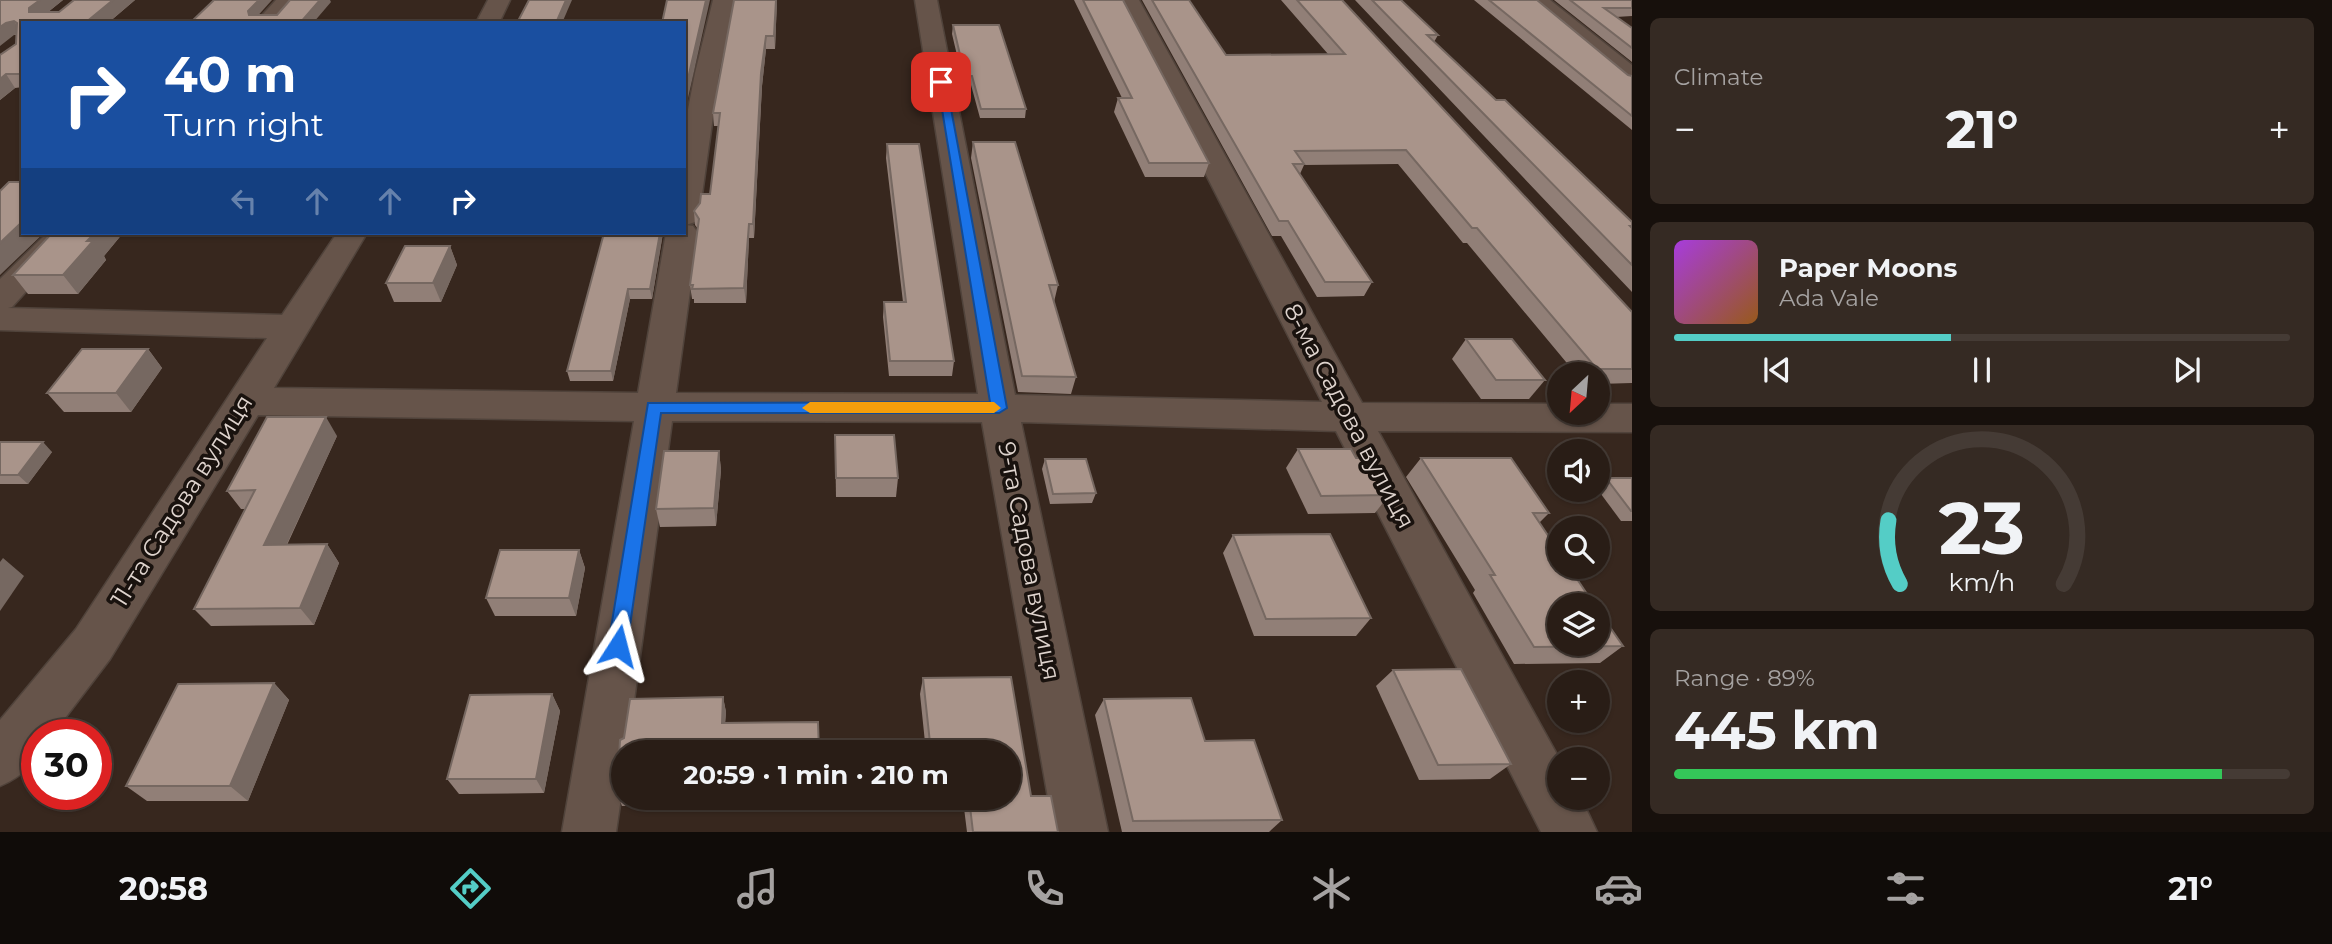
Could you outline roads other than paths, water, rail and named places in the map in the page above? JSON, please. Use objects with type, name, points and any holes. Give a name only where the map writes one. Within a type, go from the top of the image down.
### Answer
[{"type":"street","points":[[268,21],[288,0]]},
{"type":"street","points":[[488,21],[499,0]]},
{"type":"street","points":[[686,204],[707,73],[724,0]]},
{"type":"street","name":"9-та Садова вулиця","points":[[926,0],[999,408],[1081,832]]},
{"type":"street","name":"8-ма Садова вулиця","points":[[1128,0],[1570,832]]},
{"type":"street","points":[[1536,0],[1632,77]]},
{"type":"street","points":[[0,299],[62,235]]},
{"type":"street","name":"11-та Садова вулиця","points":[[0,760],[93,644],[351,235]]},
{"type":"street","points":[[589,832],[682,235]]},
{"type":"street","points":[[0,319],[292,327]]},
{"type":"street","points":[[244,401],[654,407],[999,408],[1349,417],[1632,418]]}]
